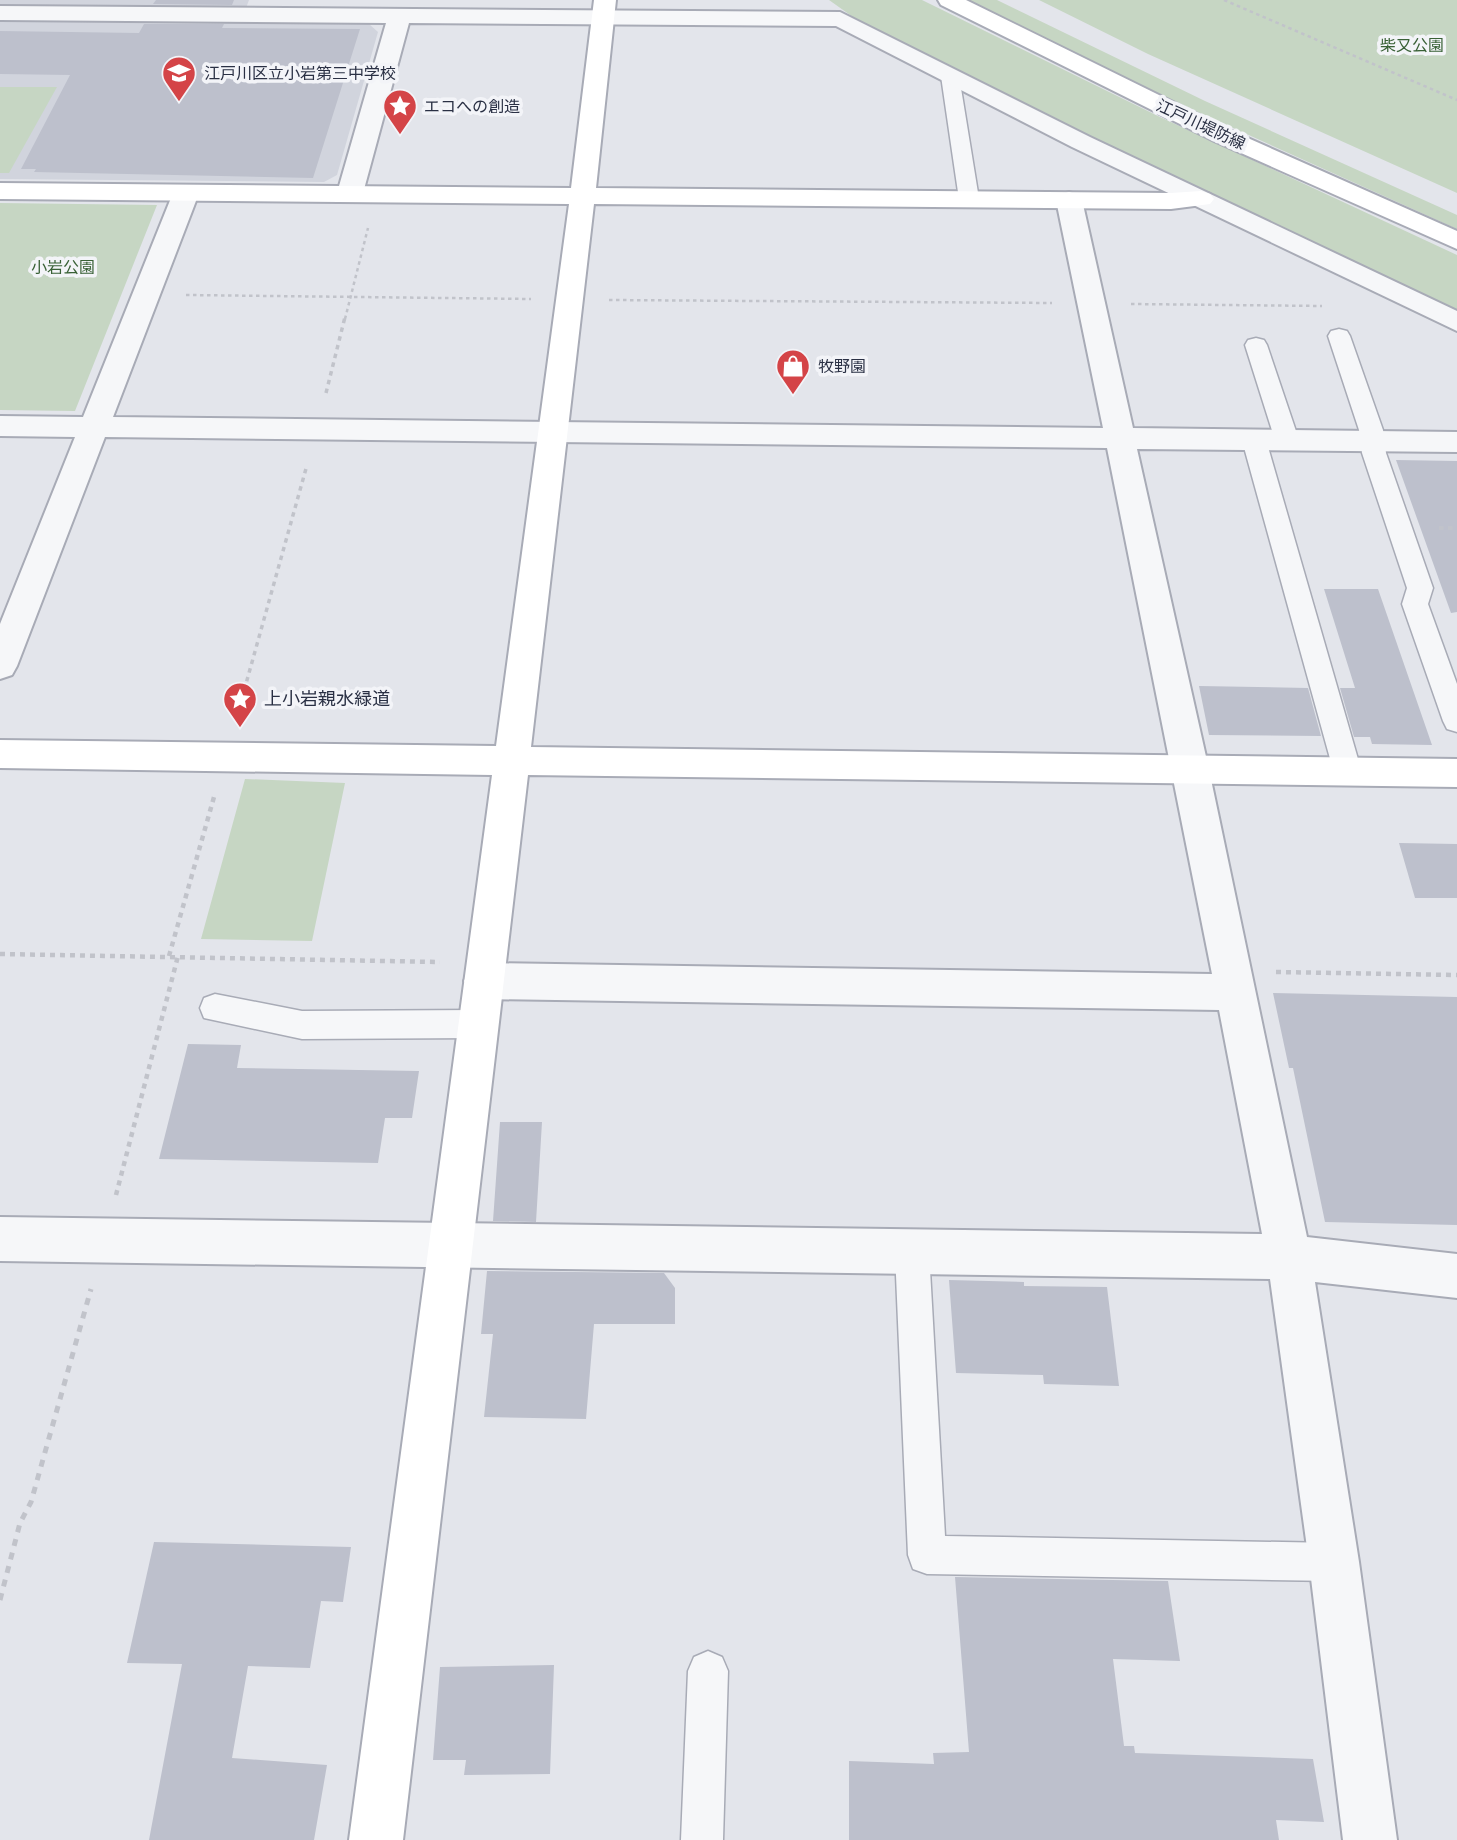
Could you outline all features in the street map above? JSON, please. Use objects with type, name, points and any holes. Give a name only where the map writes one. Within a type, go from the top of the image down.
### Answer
[{"type":"street","points":[[818,0],[840,19],[950,76],[1457,322]]},
{"type":"street","name":"江戸川堤防線","points":[[948,0],[1223,136],[1457,241]]},
{"type":"street","points":[[0,13],[263,8],[399,17],[605,9],[840,19]]},
{"type":"street","points":[[376,1840],[453,1244],[605,9]]},
{"type":"street","points":[[350,193],[399,17]]},
{"type":"street","points":[[0,191],[583,197],[1201,199]]},
{"type":"street","points":[[0,666],[186,193]]},
{"type":"street","points":[[1069,200],[1191,771],[1289,1257],[1334,1562],[1370,1840]]},
{"type":"street","points":[[0,426],[1457,442]]},
{"type":"street","points":[[0,754],[1457,773]]},
{"type":"street","points":[[485,972],[1233,982]]},
{"type":"street","points":[[0,1238],[1289,1257],[1457,1276]]},
{"type":"lane","points":[[950,76],[968,199]]},
{"type":"lane","points":[[1339,336],[1373,441],[1374,453],[1420,589],[1415,604],[1457,721]]},
{"type":"lane","points":[[1256,345],[1287,440]]},
{"type":"lane","points":[[1254,440],[1348,773]]},
{"type":"lane","points":[[215,1008],[302,1025],[479,1024]]},
{"type":"lane","points":[[912,1252],[927,1555],[1334,1562]]},
{"type":"lane","points":[[702,1840],[708,1671]]},
{"type":"path","points":[[1224,0],[1457,100]]},
{"type":"path","points":[[323,403],[370,220]]},
{"type":"path","points":[[147,295],[1325,306]]},
{"type":"path","points":[[235,726],[309,457]]},
{"type":"path","points":[[168,956],[217,786]]},
{"type":"path","points":[[0,954],[168,956],[485,972]]},
{"type":"path","points":[[114,1201],[178,957]]},
{"type":"path","points":[[1233,982],[1457,975]]},
{"type":"path","points":[[0,1600],[20,1523],[31,1502],[94,1280]]},
{"type":"shaded area","points":[[0,0],[249,0],[246,8],[0,6]]},
{"type":"shaded area","name":"江戸川区立小岩第三中学校","points":[[0,21],[369,24],[378,32],[337,175],[324,182],[0,179]]},
{"type":"green space","points":[[829,0],[922,0],[1160,117],[1457,255],[1457,313],[1292,233],[1215,200],[860,22]]},
{"type":"green space","points":[[968,0],[997,0],[1205,101],[1457,215],[1457,229],[1122,78]]},
{"type":"green space","name":"柴又公園","points":[[1039,0],[1457,0],[1457,193],[1148,54]]},
{"type":"green space","points":[[0,87],[57,87],[9,173],[0,173]]},
{"type":"green space","name":"小岩公園","points":[[0,203],[157,205],[75,411],[0,410]]},
{"type":"green space","points":[[245,779],[345,783],[312,941],[201,939]]},
{"type":"building","points":[[156,0],[234,0],[232,5],[153,4]]},
{"type":"building","name":"江戸川区立小岩第三中学校","points":[[144,24],[224,24],[222,28],[360,29],[313,178],[34,172],[36,169],[21,169],[70,75],[0,74],[0,31],[139,33]]},
{"type":"building","points":[[1396,460],[1457,461],[1457,612],[1451,613]]},
{"type":"building","points":[[1324,589],[1378,589],[1432,745],[1372,744],[1370,737],[1354,737],[1340,688],[1355,688]]},
{"type":"building","points":[[1199,686],[1308,688],[1321,736],[1209,735]]},
{"type":"building","points":[[1399,843],[1457,844],[1457,898],[1415,898]]},
{"type":"building","points":[[1273,993],[1457,997],[1457,1225],[1325,1222],[1293,1068],[1289,1068]]},
{"type":"building","points":[[188,1044],[241,1045],[237,1068],[419,1071],[412,1118],[385,1118],[378,1163],[159,1159]]},
{"type":"building","points":[[500,1122],[542,1122],[536,1222],[493,1221]]},
{"type":"building","points":[[487,1271],[664,1273],[675,1288],[675,1324],[594,1324],[586,1419],[484,1417],[493,1334],[481,1334]]},
{"type":"building","points":[[949,1280],[1024,1282],[1024,1286],[1107,1287],[1119,1386],[1044,1384],[1043,1375],[956,1373]]},
{"type":"building","points":[[154,1542],[351,1547],[343,1602],[321,1601],[310,1668],[248,1666],[232,1758],[327,1765],[314,1840],[149,1840],[182,1664],[127,1663]]},
{"type":"building","points":[[955,1577],[1168,1581],[1180,1661],[1113,1659],[1124,1746],[1134,1746],[1135,1753],[1313,1759],[1324,1822],[1276,1820],[1279,1840],[849,1840],[849,1761],[934,1764],[933,1753],[969,1752]]},
{"type":"building","points":[[554,1665],[550,1774],[464,1775],[466,1760],[433,1760],[440,1667]]},
{"type":"place","name":"江戸川区立小岩第三中学校","points":[[179,103]]},
{"type":"place","name":"エコへの創造","points":[[400,136]]},
{"type":"place","name":"牧野園","points":[[793,396]]},
{"type":"place","name":"上小岩親水緑道","points":[[240,729]]}]
